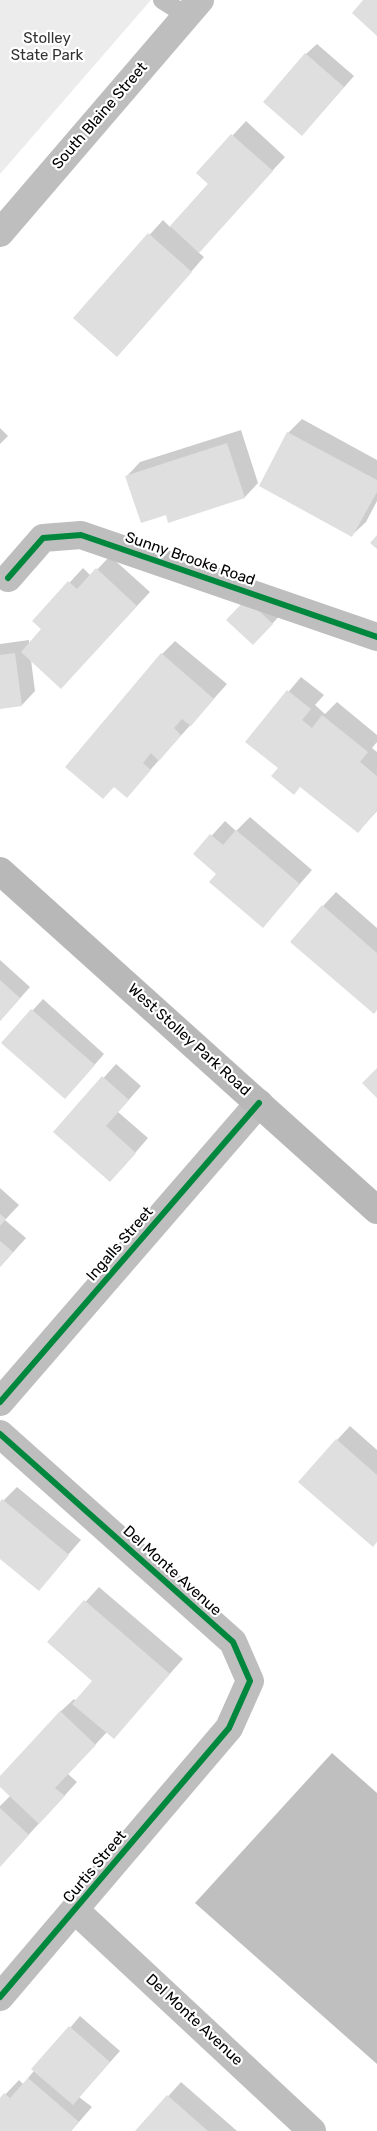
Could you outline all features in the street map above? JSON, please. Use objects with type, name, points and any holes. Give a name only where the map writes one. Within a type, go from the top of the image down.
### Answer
[{"type":"main road","name":"West Stolley Park Road","points":[[0,871],[377,1210]]},
{"type":"street","name":"South Blaine Street","points":[[0,232],[193,8]]},
{"type":"street","name":"Sunny Brooke Road","points":[[8,578],[43,538],[81,535],[377,637]]},
{"type":"street","name":"Ingalls Street","points":[[0,1402],[259,1103]]},
{"type":"street","name":"Del Monte Avenue","points":[[0,1434],[232,1642],[250,1681],[229,1728],[208,1752]]},
{"type":"street","name":"Curtis Street","points":[[0,1997],[208,1752]]},
{"type":"street","name":"Del Monte Avenue","points":[[75,1910],[312,2131]]},
{"type":"lane","points":[[162,0],[193,8]]},
{"type":"green space","name":"Stolley State Park","points":[[0,0],[151,0],[0,174]]},
{"type":"shaded area","points":[[332,1753],[377,1793],[377,2064],[195,1903]]},
{"type":"building","points":[[363,0],[377,0],[377,36],[352,13]]},
{"type":"building","points":[[305,53],[344,87],[302,136],[263,102]]},
{"type":"building","points":[[231,134],[273,171],[199,253],[170,226],[208,184],[196,173]]},
{"type":"building","points":[[148,233],[192,272],[117,357],[73,318]]},
{"type":"building","points":[[287,432],[377,480],[377,492],[352,537],[259,486]]},
{"type":"building","points":[[227,443],[245,498],[168,523],[166,515],[141,523],[125,476]]},
{"type":"building","points":[[377,535],[377,549],[370,543]]},
{"type":"building","points":[[96,568],[137,606],[61,689],[21,652],[41,629],[32,621],[68,581],[77,589]]},
{"type":"building","points":[[246,599],[273,624],[253,645],[226,620]]},
{"type":"building","points":[[15,653],[22,706],[0,709],[0,655]]},
{"type":"building","points":[[161,653],[214,699],[191,726],[182,719],[174,728],[181,735],[159,761],[151,753],[143,763],[151,770],[127,798],[114,787],[103,799],[65,767]]},
{"type":"building","points":[[287,690],[311,709],[302,720],[312,728],[322,715],[368,752],[360,762],[377,776],[377,810],[358,833],[300,787],[294,795],[271,776],[278,768],[245,742]]},
{"type":"building","points":[[236,830],[300,884],[263,928],[209,882],[216,874],[193,854],[210,834],[223,845]]},
{"type":"building","points":[[322,905],[377,953],[377,1010],[374,1014],[290,942]]},
{"type":"building","points":[[0,980],[20,998],[0,1021]]},
{"type":"building","points":[[31,1009],[95,1065],[65,1099],[1,1043]]},
{"type":"building","points":[[377,1068],[377,1098],[362,1083]]},
{"type":"building","points":[[102,1076],[129,1100],[106,1126],[136,1153],[110,1182],[53,1132]]},
{"type":"building","points":[[0,1214],[6,1219],[0,1226]]},
{"type":"building","points":[[0,1241],[13,1252],[0,1267]]},
{"type":"building","points":[[336,1439],[377,1475],[377,1542],[373,1547],[298,1482]]},
{"type":"building","points":[[2,1499],[69,1555],[39,1591],[0,1559],[0,1502]]},
{"type":"building","points":[[84,1600],[170,1674],[114,1739],[72,1704],[92,1681],[47,1642]]},
{"type":"building","points":[[60,1711],[96,1745],[55,1788],[65,1796],[39,1824],[0,1787],[0,1776]]},
{"type":"building","points":[[0,1808],[29,1835],[0,1867]]},
{"type":"building","points":[[69,2026],[110,2062],[73,2105],[31,2069]]},
{"type":"building","points":[[28,2078],[79,2122],[71,2131],[0,2131],[0,2098],[4,2093],[10,2098]]},
{"type":"building","points":[[167,2095],[208,2131],[135,2131]]},
{"type":"cycle path","points":[[8,578],[43,538],[81,535],[377,637]]},
{"type":"cycle path","points":[[0,1402],[259,1103]]},
{"type":"cycle path","points":[[0,1434],[233,1642],[250,1681],[229,1728],[0,1997]]}]
